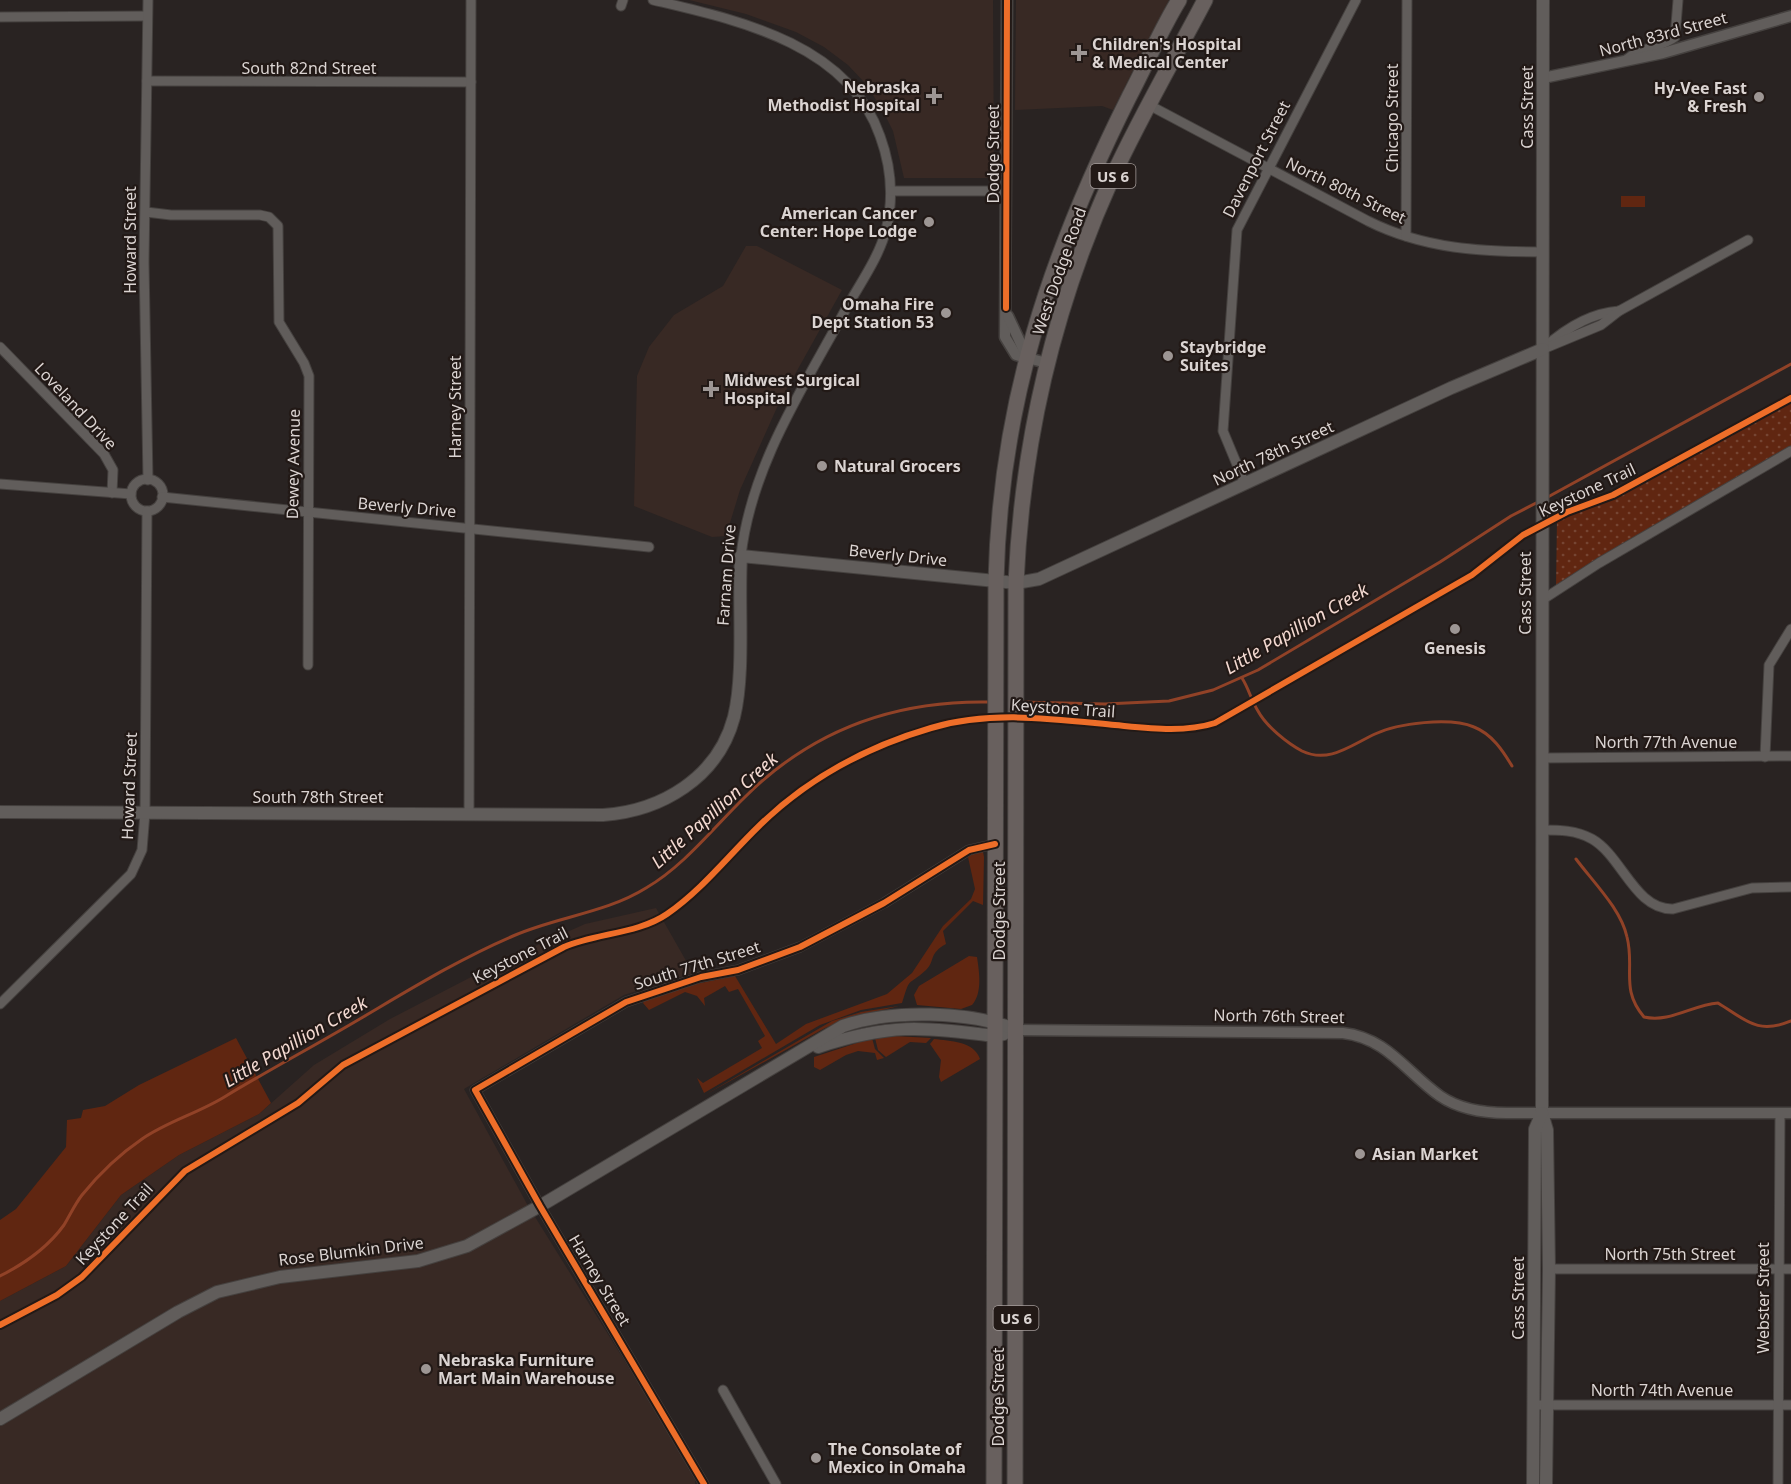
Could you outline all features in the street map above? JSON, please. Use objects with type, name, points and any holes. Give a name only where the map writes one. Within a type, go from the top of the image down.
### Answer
[{"type":"highway","name":"West Dodge Road","points":[[1026,357],[1050,276],[1079,201],[1179,0]]},
{"type":"highway","name":"West Dodge Road","points":[[1047,363],[1090,230],[1112,178],[1205,0]]},
{"type":"highway","name":"Dodge Street","points":[[994,1484],[996,581],[1003,475],[1026,357]]},
{"type":"highway","name":"Dodge Street","points":[[1015,1484],[1016,583],[1026,472],[1047,363]]},
{"type":"main road","name":"Cass Street","points":[[1543,0],[1542,1113],[1546,1130],[1549,1269],[1546,1484]]},
{"type":"main road","name":"North 78th Street","points":[[1016,583],[1058,572],[1441,393],[1543,349]]},
{"type":"main road","name":"Beverly Drive","points":[[741,556],[1016,583]]},
{"type":"main road","name":"Farnam Drive","points":[[635,811],[663,801],[688,785],[714,759],[731,726],[737,691],[741,556]]},
{"type":"main road","name":"South 78th Street","points":[[0,812],[603,814],[635,811]]},
{"type":"main road","name":"Rose Blumkin Drive","points":[[0,1419],[185,1308],[217,1293],[280,1277],[392,1265],[432,1258],[472,1243],[540,1206],[796,1053],[854,1035],[895,1028],[994,1030]]},
{"type":"main road","name":"North 76th Street","points":[[994,1030],[1017,1030]]},
{"type":"main road","name":"Cass Street","points":[[1533,1484],[1535,1129],[1542,1113]]},
{"type":"street","name":"Howard Street","points":[[148,0],[146,212],[148,480]]},
{"type":"street","name":"Harney Street","points":[[469,814],[471,0]]},
{"type":"street","name":"Farnam Drive","points":[[653,0],[751,26],[794,46],[834,70],[859,94],[877,126],[887,161],[891,191],[888,220],[882,242],[783,428],[758,481],[747,515],[741,556]]},
{"type":"street","name":"Dodge Street","points":[[1007,0],[1006,308],[1012,330],[1026,357]]},
{"type":"street","name":"Davenport Street","points":[[1245,484],[1223,431],[1237,230],[1267,168],[1356,0]]},
{"type":"street","name":"Chicago Street","points":[[1406,236],[1407,0]]},
{"type":"street","points":[[1626,60],[1644,47],[1669,41],[1675,37],[1678,23],[1678,0]]},
{"type":"street","points":[[0,17],[147,16]]},
{"type":"street","name":"North 83rd Street","points":[[1543,78],[1697,44],[1740,29],[1791,16]]},
{"type":"street","points":[[1678,23],[1686,39],[1697,44]]},
{"type":"street","name":"South 82nd Street","points":[[147,81],[471,82]]},
{"type":"street","name":"North 80th Street","points":[[1149,105],[1368,221],[1406,236],[1466,250],[1544,252]]},
{"type":"street","points":[[891,191],[1006,191]]},
{"type":"street","name":"Dewey Avenue","points":[[146,212],[171,215],[260,215],[274,222],[279,230],[279,322],[304,363],[309,376],[308,665]]},
{"type":"street","points":[[1543,349],[1601,325],[1619,311],[1748,240]]},
{"type":"street","name":"Loveland Drive","points":[[0,347],[104,454],[112,470],[112,493]]},
{"type":"street","points":[[1026,357],[1047,363]]},
{"type":"street","points":[[1542,600],[1590,568],[1791,450]]},
{"type":"street","points":[[148,480],[157,483],[162,497],[156,508],[147,511],[134,504],[131,494],[138,482],[148,480]]},
{"type":"street","points":[[0,484],[131,494]]},
{"type":"street","name":"Beverly Drive","points":[[162,497],[307,514],[649,547]]},
{"type":"street","name":"Howard Street","points":[[0,1004],[130,874],[142,850],[145,813],[147,511]]},
{"type":"street","points":[[1765,757],[1769,665],[1791,629]]},
{"type":"street","name":"North 77th Avenue","points":[[1542,758],[1791,756]]},
{"type":"street","points":[[1542,830],[1571,831],[1592,839],[1616,861],[1646,899],[1662,909],[1673,909],[1752,888],[1791,887]]},
{"type":"street","name":"South 77th Street","points":[[475,1089],[626,1002],[701,977],[738,970],[800,947],[883,903],[969,850],[995,844]]},
{"type":"street","name":"North 76th Street","points":[[1017,1030],[1353,1034],[1385,1047],[1435,1092],[1459,1106],[1493,1113],[1785,1113]]},
{"type":"street","name":"Harney Street","points":[[475,1089],[540,1206],[704,1484]]},
{"type":"street","name":"Webster Street","points":[[1778,1484],[1778,1269],[1785,1113]]},
{"type":"street","name":"North 75th Street","points":[[1549,1269],[1791,1269]]},
{"type":"street","points":[[723,1390],[776,1484]]},
{"type":"street","name":"North 74th Avenue","points":[[1534,1405],[1791,1405]]},
{"type":"shaded area","name":"Nebraska Methodist Hospital","points":[[689,0],[993,0],[994,178],[904,178],[893,131],[865,83],[848,65],[824,47],[796,32],[746,14]]},
{"type":"shaded area","name":"Children's Hospital & Medical Center","points":[[1016,0],[1169,0],[1113,110],[1102,106],[1015,110]]},
{"type":"shaded area","points":[[1621,196],[1645,196],[1645,207],[1621,207]]},
{"type":"shaded area","name":"Midwest Surgical Hospital","points":[[746,246],[757,246],[842,290],[779,403],[740,490],[726,536],[712,537],[634,506],[637,376],[649,347],[674,315],[723,286]]},
{"type":"shaded area","points":[[1791,398],[1791,451],[1556,589],[1557,517],[1590,502],[1614,495]]},
{"type":"shaded area","points":[[978,851],[983,852],[984,857],[983,905],[973,901],[943,931],[946,944],[934,954],[926,970],[910,983],[902,1003],[861,1010],[820,1025],[704,1093],[697,1078],[703,1083],[762,1048],[758,1041],[765,1036],[738,989],[729,992],[725,986],[704,998],[705,1006],[697,996],[685,992],[649,1010],[643,1003],[691,985],[735,976],[776,1044],[806,1024],[887,994],[912,973],[943,926],[971,899],[975,889],[968,857]]},
{"type":"shaded area","points":[[656,908],[693,973],[624,995],[464,1089],[527,1204],[695,1474],[695,1484],[0,1484],[0,1301],[66,1266],[121,1195],[179,1155],[259,1114],[314,1065],[390,1019],[502,961],[585,924]]},
{"type":"shaded area","points":[[969,956],[977,957],[979,975],[978,994],[972,1005],[961,1009],[917,1005],[914,995],[919,986]]},
{"type":"shaded area","points":[[899,1006],[850,1018],[825,1028],[705,1095],[832,1021],[861,1012]]},
{"type":"shaded area","points":[[894,1036],[931,1038],[926,1043],[910,1042],[886,1057],[878,1050],[875,1038]]},
{"type":"shaded area","points":[[236,1038],[271,1103],[259,1114],[179,1155],[121,1195],[66,1266],[0,1301],[0,1220],[16,1209],[66,1147],[67,1120],[81,1118],[83,1110],[105,1106],[139,1085]]},
{"type":"shaded area","points":[[872,1038],[875,1049],[884,1058],[877,1060],[875,1053],[858,1051],[820,1070],[814,1067],[814,1057]]},
{"type":"shaded area","points":[[934,1039],[967,1045],[977,1053],[980,1059],[941,1082],[939,1077],[941,1060],[930,1044]]},
{"type":"waterway","name":"Little Papillion Creek","points":[[1546,498],[1791,364]]},
{"type":"waterway","name":"Little Papillion Creek","points":[[1020,702],[1105,704],[1169,701],[1213,690],[1258,670],[1440,562],[1511,516],[1540,501]]},
{"type":"waterway","points":[[1242,678],[1266,722],[1277,734],[1302,751],[1321,755],[1331,754],[1340,752],[1385,730],[1410,724],[1452,722],[1474,727],[1492,738],[1512,766]]},
{"type":"waterway","name":"Little Papillion Creek","points":[[0,1276],[27,1260],[51,1241],[95,1180],[142,1139],[216,1102],[415,986],[473,955],[513,936],[598,909],[646,888],[673,869],[771,774],[798,754],[827,737],[857,724],[921,707],[990,702]]},
{"type":"waterway","points":[[1576,859],[1606,896],[1624,927],[1629,948],[1630,988],[1632,997],[1644,1017],[1663,1018],[1718,1003],[1744,1020],[1760,1026],[1779,1025],[1791,1021]]},
{"type":"cycle path","points":[[1006,308],[1007,0]]},
{"type":"cycle path","name":"Keystone Trail","points":[[0,1325],[57,1295],[82,1277],[185,1171],[298,1103],[343,1065],[564,947],[643,926],[667,914],[704,883],[778,809],[817,779],[839,766],[907,736],[954,722],[976,719],[1046,719],[1165,729],[1191,728],[1215,723],[1472,575],[1523,535],[1567,512],[1613,495],[1791,398]]},
{"type":"cycle path","points":[[704,1484],[540,1206],[475,1090],[626,1002],[701,977],[738,970],[800,947],[884,903],[969,850],[995,844]]},
{"type":"place","name":"Children's Hospital & Medical Center","points":[[1079,53]]},
{"type":"place","name":"Nebraska Methodist Hospital","points":[[934,96]]},
{"type":"place","name":"Hy-Vee Fast & Fresh","points":[[1759,97]]},
{"type":"place","name":"American Cancer Center: Hope Lodge","points":[[929,222]]},
{"type":"place","name":"Omaha Fire Dept Station 53","points":[[946,313]]},
{"type":"place","name":"Staybridge Suites","points":[[1168,356]]},
{"type":"place","name":"Midwest Surgical Hospital","points":[[711,389]]},
{"type":"place","name":"Natural Grocers","points":[[822,466]]},
{"type":"place","name":"Genesis","points":[[1455,629]]},
{"type":"place","name":"Asian Market","points":[[1360,1154]]},
{"type":"place","name":"Nebraska Furniture Mart Main Warehouse","points":[[426,1369]]},
{"type":"place","name":"The Consolate of Mexico in Omaha","points":[[816,1458]]}]
